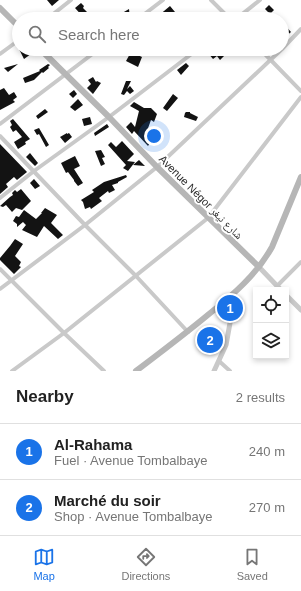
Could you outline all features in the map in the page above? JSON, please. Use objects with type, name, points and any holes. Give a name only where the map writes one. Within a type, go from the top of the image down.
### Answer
[{"type":"main road","points":[[0,8],[12,20]]},
{"type":"main road","name":"Avenue Négor شارع نيغر","points":[[47,56],[208,218],[259,267]]},
{"type":"main road","points":[[136,371],[188,332],[230,296],[259,267],[272,247],[301,177]]},
{"type":"street","points":[[56,12],[71,0]]},
{"type":"street","points":[[147,12],[163,0]]},
{"type":"street","points":[[212,0],[223,12]]},
{"type":"street","points":[[245,12],[260,0]]},
{"type":"street","points":[[289,42],[301,29]]},
{"type":"street","points":[[0,54],[12,45]]},
{"type":"street","points":[[0,124],[90,56]]},
{"type":"street","points":[[0,198],[189,56]]},
{"type":"street","points":[[267,56],[301,91]]},
{"type":"street","points":[[0,289],[85,225],[157,167],[275,56]]},
{"type":"street","points":[[12,371],[64,333],[208,218],[301,97]]},
{"type":"street","points":[[0,136],[136,276],[188,332]]},
{"type":"street","points":[[280,287],[301,262]]},
{"type":"street","name":"Avenue Négor شارع نيغر","points":[[259,267],[278,287]]},
{"type":"street","points":[[0,269],[104,371]]},
{"type":"street","points":[[214,371],[226,345],[230,323],[230,296]]},
{"type":"street","points":[[289,298],[301,310]]},
{"type":"street","points":[[219,360],[230,371]]},
{"type":"building","points":[[47,0],[59,0],[52,6]]},
{"type":"building","points":[[81,3],[87,12],[79,12],[75,8]]},
{"type":"building","points":[[269,5],[274,10],[272,12],[268,12],[265,9]]},
{"type":"building","points":[[170,6],[175,12],[163,12]]},
{"type":"building","points":[[129,56],[142,57],[138,67],[126,61]]},
{"type":"building","points":[[217,56],[224,56],[220,60]]},
{"type":"building","points":[[186,63],[189,66],[181,75],[177,70]]},
{"type":"building","points":[[18,64],[8,72],[4,68]]},
{"type":"building","points":[[48,64],[50,65],[48,67],[49,68],[43,73],[42,72],[34,80],[25,83],[23,78],[40,71],[39,70]]},
{"type":"building","points":[[93,77],[96,82],[101,83],[93,94],[87,88],[91,84],[88,80]]},
{"type":"building","points":[[126,81],[131,81],[127,89],[130,86],[134,91],[130,94],[127,91],[124,95],[121,94]]},
{"type":"building","points":[[4,88],[9,95],[14,92],[17,97],[13,100],[15,102],[0,110],[0,90]]},
{"type":"building","points":[[74,90],[77,94],[73,98],[69,94]]},
{"type":"building","points":[[173,94],[178,98],[167,111],[163,108]]},
{"type":"building","points":[[78,99],[83,105],[75,111],[70,107]]},
{"type":"building","points":[[134,102],[144,108],[151,108],[157,114],[154,122],[151,120],[147,131],[154,132],[153,135],[155,135],[148,146],[134,131],[132,134],[126,127],[131,122],[135,127],[139,111],[130,106]]},
{"type":"building","points":[[45,109],[48,112],[38,119],[36,116]]},
{"type":"building","points":[[186,112],[190,112],[198,117],[196,121],[184,117]]},
{"type":"building","points":[[90,117],[92,124],[84,126],[82,119]]},
{"type":"building","points":[[13,119],[30,139],[25,142],[26,144],[18,149],[14,142],[22,137],[16,130],[13,132],[10,127],[12,125],[10,121]]},
{"type":"building","points":[[107,124],[109,127],[95,136],[94,133]]},
{"type":"building","points":[[39,128],[49,145],[46,147],[39,134],[37,135],[34,130]]},
{"type":"building","points":[[69,133],[72,137],[65,143],[60,137]]},
{"type":"building","points":[[122,141],[134,154],[127,161],[135,162],[128,171],[123,168],[126,165],[108,145],[111,142],[116,147]]},
{"type":"building","points":[[0,144],[27,172],[17,180],[14,177],[6,184],[8,187],[0,194]]},
{"type":"building","points":[[101,150],[105,157],[102,158],[105,164],[101,166],[95,151]]},
{"type":"building","points":[[30,153],[38,163],[35,166],[26,157]]},
{"type":"building","points":[[75,156],[80,166],[74,169],[83,183],[78,186],[68,172],[66,173],[61,163]]},
{"type":"building","points":[[139,160],[145,166],[133,165]]},
{"type":"building","points":[[126,175],[127,177],[112,185],[115,190],[109,193],[108,191],[99,198],[102,201],[91,209],[90,207],[85,209],[81,200],[94,192],[92,190],[104,182]]},
{"type":"building","points":[[34,179],[40,186],[35,189],[30,183]]},
{"type":"building","points":[[21,189],[31,201],[22,210],[16,208],[12,212],[6,205],[3,207],[0,206],[13,195],[12,193],[15,190],[17,192]]},
{"type":"building","points":[[45,208],[57,215],[51,223],[63,235],[58,239],[44,226],[37,237],[22,230],[26,225],[23,222],[17,227],[17,224],[13,221],[16,216],[19,217],[24,210],[36,219]]},
{"type":"building","points":[[15,239],[23,244],[15,256],[21,262],[19,266],[21,267],[14,274],[0,260],[0,258]]},
{"type":"place","name":"Al-Rahama","points":[[230,308]]},
{"type":"place","name":"Marché du soir","points":[[210,340]]}]
